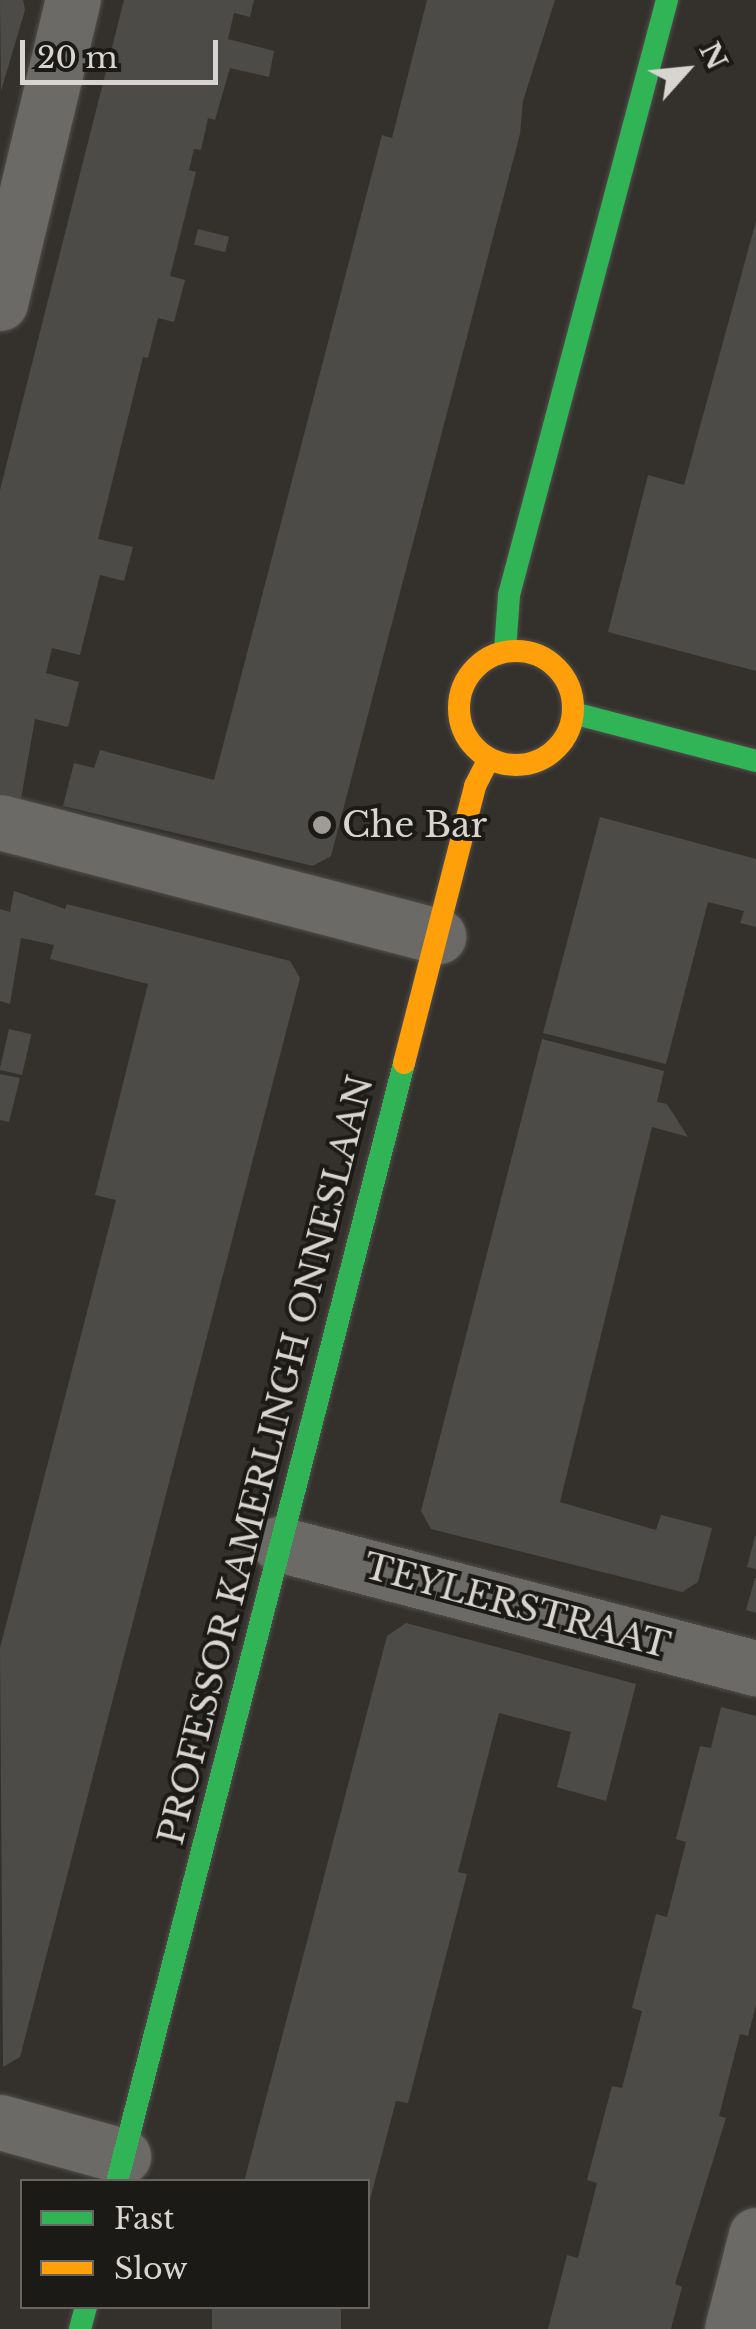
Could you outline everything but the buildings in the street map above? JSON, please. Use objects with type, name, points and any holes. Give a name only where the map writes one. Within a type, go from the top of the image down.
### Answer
[{"type":"street","points":[[0,303],[74,0]]},
{"type":"street","points":[[506,650],[509,594],[667,0]]},
{"type":"street","points":[[506,650],[524,650],[555,665],[573,695],[573,713],[569,731],[544,759],[507,765],[489,759],[462,729],[460,688],[487,657],[506,650]]},
{"type":"street","points":[[573,713],[756,760]]},
{"type":"street","name":"PROFESSOR KAMERLINGH ONNESLAAN","points":[[120,2169],[475,786],[489,759]]},
{"type":"street","points":[[0,822],[438,936]]},
{"type":"street","name":"TEYLERSTRAAT","points":[[279,1544],[756,1668]]},
{"type":"street","points":[[0,2122],[120,2169]]},
{"type":"street","points":[[732,2329],[756,2235]]},
{"type":"traffic: fast","points":[[505,650],[509,595],[667,0]]},
{"type":"traffic: fast","points":[[573,713],[756,761]]},
{"type":"traffic: fast","points":[[118,2179],[404,1063]]},
{"type":"traffic: fast","points":[[80,2329],[85,2309]]},
{"type":"traffic: slow","points":[[516,651],[538,655],[557,667],[569,686],[573,708],[569,730],[557,749],[538,761],[516,765],[494,761],[475,749],[463,730],[459,708],[463,686],[475,667],[494,655],[516,651]]},
{"type":"traffic: slow","points":[[404,1063],[475,786],[489,759]]},
{"type":"place","name":"Che Bar","points":[[322,825]]}]
